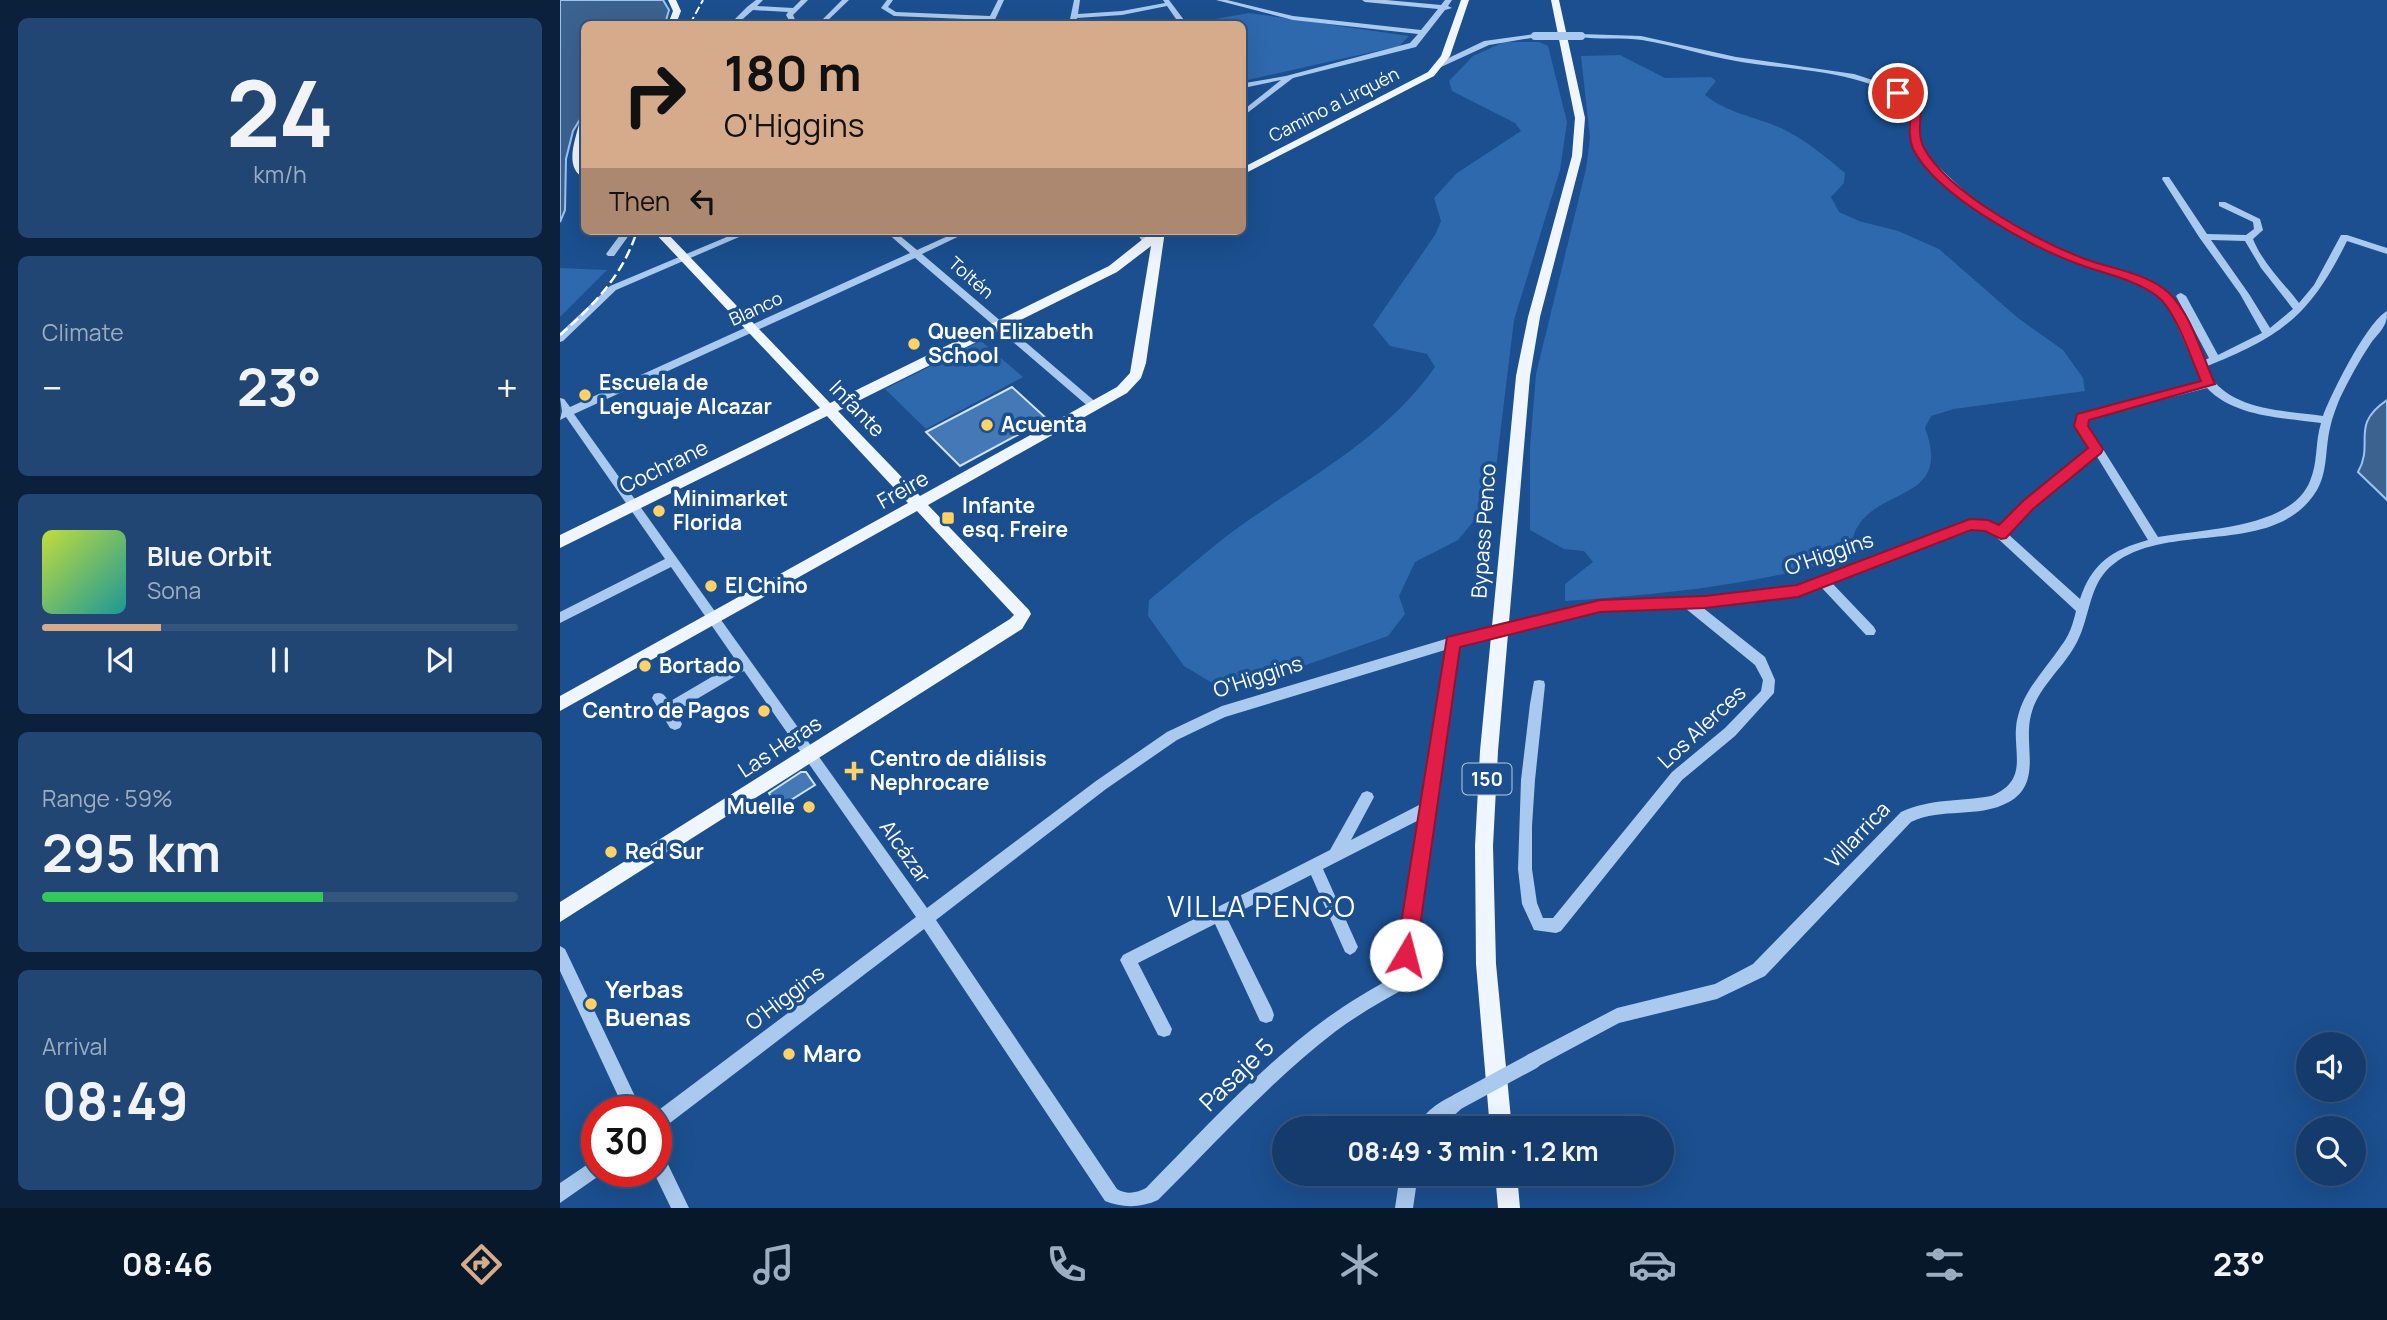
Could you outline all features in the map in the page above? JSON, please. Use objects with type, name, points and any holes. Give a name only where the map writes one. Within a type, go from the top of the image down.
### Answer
[{"type":"main road","points":[[672,0],[677,10],[673,21]]},
{"type":"main road","name":"Camino a Lirquén","points":[[1246,170],[1417,82],[1438,65],[1447,50],[1465,0]]},
{"type":"main road","name":"Bypass Penco","points":[[1500,1116],[1486,964],[1484,846],[1489,751],[1523,376],[1534,317],[1580,138],[1580,118],[1569,71],[1563,58],[1553,0]]},
{"type":"main road","points":[[1438,65],[1438,53],[1450,4]]},
{"type":"main road","points":[[581,136],[576,156],[581,168]]},
{"type":"main road","name":"Infante","points":[[663,235],[1021,610],[1022,617]]},
{"type":"main road","name":"Cochrane","points":[[560,541],[1113,269],[1155,236]]},
{"type":"main road","name":"Freire","points":[[560,704],[1122,390],[1139,369],[1155,236]]},
{"type":"main road","name":"Las Heras","points":[[560,913],[1016,624],[1022,617]]},
{"type":"main road","points":[[1507,1186],[1509,1208]]},
{"type":"street","points":[[736,21],[760,0]]},
{"type":"street","points":[[791,21],[788,18],[805,0]]},
{"type":"street","points":[[824,21],[846,0]]},
{"type":"street","points":[[890,0],[884,8],[894,14],[980,18],[991,21],[1001,0]]},
{"type":"street","points":[[1077,0],[1073,20],[1167,2],[1181,21]]},
{"type":"street","points":[[1115,14],[1117,0]]},
{"type":"street","points":[[1219,0],[1257,11],[1320,22],[1422,32]]},
{"type":"street","points":[[1256,0],[1257,11]]},
{"type":"street","points":[[1366,0],[1450,4]]},
{"type":"street","points":[[1248,85],[1408,47],[1450,4]]},
{"type":"street","points":[[750,8],[794,10]]},
{"type":"street","points":[[933,21],[938,16]]},
{"type":"street","points":[[1438,65],[1487,43],[1535,36],[1581,36],[1650,40],[1736,59],[1854,76],[1893,90],[1916,111],[1915,137],[1919,149],[1951,186],[1992,217],[2037,242],[2159,291],[2175,309],[2208,384],[2223,396],[2246,407],[2326,420],[2346,374],[2387,314]]},
{"type":"street","points":[[1246,108],[1290,76]]},
{"type":"street","points":[[2166,179],[2203,237],[2249,297],[2268,334]]},
{"type":"street","points":[[2203,237],[2248,238],[2259,230],[2257,221],[2221,204]]},
{"type":"street","points":[[611,254],[625,235]]},
{"type":"street","points":[[560,339],[608,292],[622,283],[739,235]]},
{"type":"street","name":"Toltén","points":[[894,235],[1094,406]]},
{"type":"street","name":"Blanco","points":[[564,414],[957,235]]},
{"type":"street","points":[[2199,366],[2268,334],[2299,310],[2326,277],[2344,237],[2387,251]]},
{"type":"street","points":[[2248,238],[2254,255],[2281,283],[2299,310]]},
{"type":"street","points":[[2181,296],[2215,359]]},
{"type":"street","points":[[2155,541],[2081,426],[2081,419],[2208,384]]},
{"type":"street","name":"Alcázar","points":[[560,401],[564,414],[635,505],[927,920],[1111,1195]]},
{"type":"street","name":"Villarrica","points":[[1440,1116],[1457,1102],[1617,1016],[1717,991],[1744,979],[1773,959],[1906,817],[1930,806],[1991,802],[2014,790],[2023,771],[2021,732],[2026,708],[2071,642],[2091,582],[2100,569],[2121,554],[2155,541],[2245,527],[2293,509],[2308,495],[2316,481],[2326,420]]},
{"type":"street","points":[[2001,534],[2028,505],[2096,449]]},
{"type":"street","name":"O'Higgins","points":[[672,1111],[1129,765],[1192,725],[1245,703],[1458,640],[1600,606],[1688,603],[1784,593],[1825,583],[1970,524],[1983,524]]},
{"type":"street","points":[[1983,524],[2001,534],[2082,609]]},
{"type":"street","points":[[560,618],[674,560]]},
{"type":"street","points":[[1825,583],[1870,631]]},
{"type":"street","name":"Los Alerces","points":[[1558,923],[1677,776],[1730,732],[1767,693],[1767,674],[1760,662],[1688,603]]},
{"type":"street","points":[[1164,1029],[1128,960],[1428,808],[1458,640]]},
{"type":"street","points":[[675,724],[663,704],[746,663]]},
{"type":"street","points":[[1539,685],[1529,774],[1525,873],[1534,920],[1544,929],[1552,928],[1558,923]]},
{"type":"street","points":[[1334,856],[1367,797]]},
{"type":"street","name":"Pasaje 5","points":[[1111,1195],[1124,1202],[1145,1198],[1304,1044],[1345,1012],[1403,980],[1428,808]]},
{"type":"street","points":[[1314,866],[1350,947]]},
{"type":"street","points":[[1218,915],[1266,1015]]},
{"type":"street","points":[[560,954],[627,1096]]},
{"type":"street","points":[[560,1194],[581,1179]]},
{"type":"street","points":[[1404,1208],[1407,1186]]},
{"type":"street","points":[[670,1187],[680,1208]]},
{"type":"shaded area","points":[[560,0],[663,0],[669,10],[666,21],[581,21],[581,118],[573,131],[566,159],[565,210],[560,222]]},
{"type":"shaded area","points":[[1249,13],[1409,36],[1399,46],[1246,80],[1246,21],[1204,21]]},
{"type":"shaded area","points":[[1504,42],[1539,42],[1548,46],[1567,122],[1560,170],[1514,320],[1495,476],[1481,512],[1458,540],[1415,562],[1399,596],[1405,614],[1388,636],[1255,683],[1214,684],[1184,666],[1148,616],[1149,600],[1232,532],[1367,438],[1414,393],[1435,367],[1427,354],[1390,346],[1373,325],[1435,235],[1441,221],[1434,198],[1457,173],[1521,131],[1515,123],[1452,91],[1449,81],[1473,56]]},
{"type":"shaded area","points":[[1620,55],[1665,78],[1711,77],[1716,81],[1705,95],[1732,110],[1781,128],[1814,148],[1845,173],[1844,183],[1831,197],[1839,212],[1859,221],[1898,231],[1939,249],[2018,318],[2063,350],[2083,378],[2085,391],[1954,409],[1931,416],[1925,428],[1931,451],[1929,468],[1922,480],[1869,513],[1856,529],[1850,552],[1837,558],[1797,571],[1719,586],[1565,601],[1565,584],[1593,562],[1584,551],[1564,549],[1530,530],[1530,447],[1536,374],[1586,169],[1590,138],[1581,56]]},
{"type":"shaded area","points":[[560,268],[607,270],[560,317]]},
{"type":"shaded area","points":[[981,341],[1023,377],[926,429],[885,389]]},
{"type":"shaded area","points":[[2387,400],[2387,500],[2358,472],[2363,461],[2369,418]]},
{"type":"building","name":"Acuenta","points":[[1012,387],[1047,419],[960,466],[926,432]]},
{"type":"building","points":[[801,772],[806,772],[815,785],[778,808],[769,793]]},
{"type":"railway","points":[[692,21],[703,0]]},
{"type":"railway","points":[[560,335],[606,288],[624,262],[636,235]]},
{"type":"place","name":"Queen Elizabeth School","points":[[914,344]]},
{"type":"place","name":"Escuela de Lenguaje Alcazar","points":[[585,395]]},
{"type":"place","name":"Acuenta","points":[[987,425]]},
{"type":"place","name":"Minimarket Florida","points":[[659,511]]},
{"type":"place","name":"Infante esq. Freire","points":[[948,518]]},
{"type":"place","name":"El Chino","points":[[711,586]]},
{"type":"place","name":"Bortado","points":[[645,666]]},
{"type":"place","name":"Centro de Pagos","points":[[764,711]]},
{"type":"place","name":"Centro de diálisis Nephrocare","points":[[854,771]]},
{"type":"place","name":"Muelle","points":[[809,807]]},
{"type":"place","name":"Red Sur","points":[[611,852]]},
{"type":"place","name":"Yerbas Buenas","points":[[591,1004]]},
{"type":"place","name":"Maro","points":[[789,1054]]},
{"type":"district","name":"VILLA PENCO","points":[[1262,907]]},
{"type":"route","points":[[1406,955],[1452,642],[1600,606],[1705,602],[1798,591],[1825,583],[1970,524],[1988,526],[2001,534],[2028,505],[2096,449],[2081,426],[2082,417],[2208,384],[2175,309],[2164,295],[2142,282],[2080,261],[2037,242],[1974,205],[1928,162],[1919,149],[1915,142],[1916,111],[1898,93]]}]
